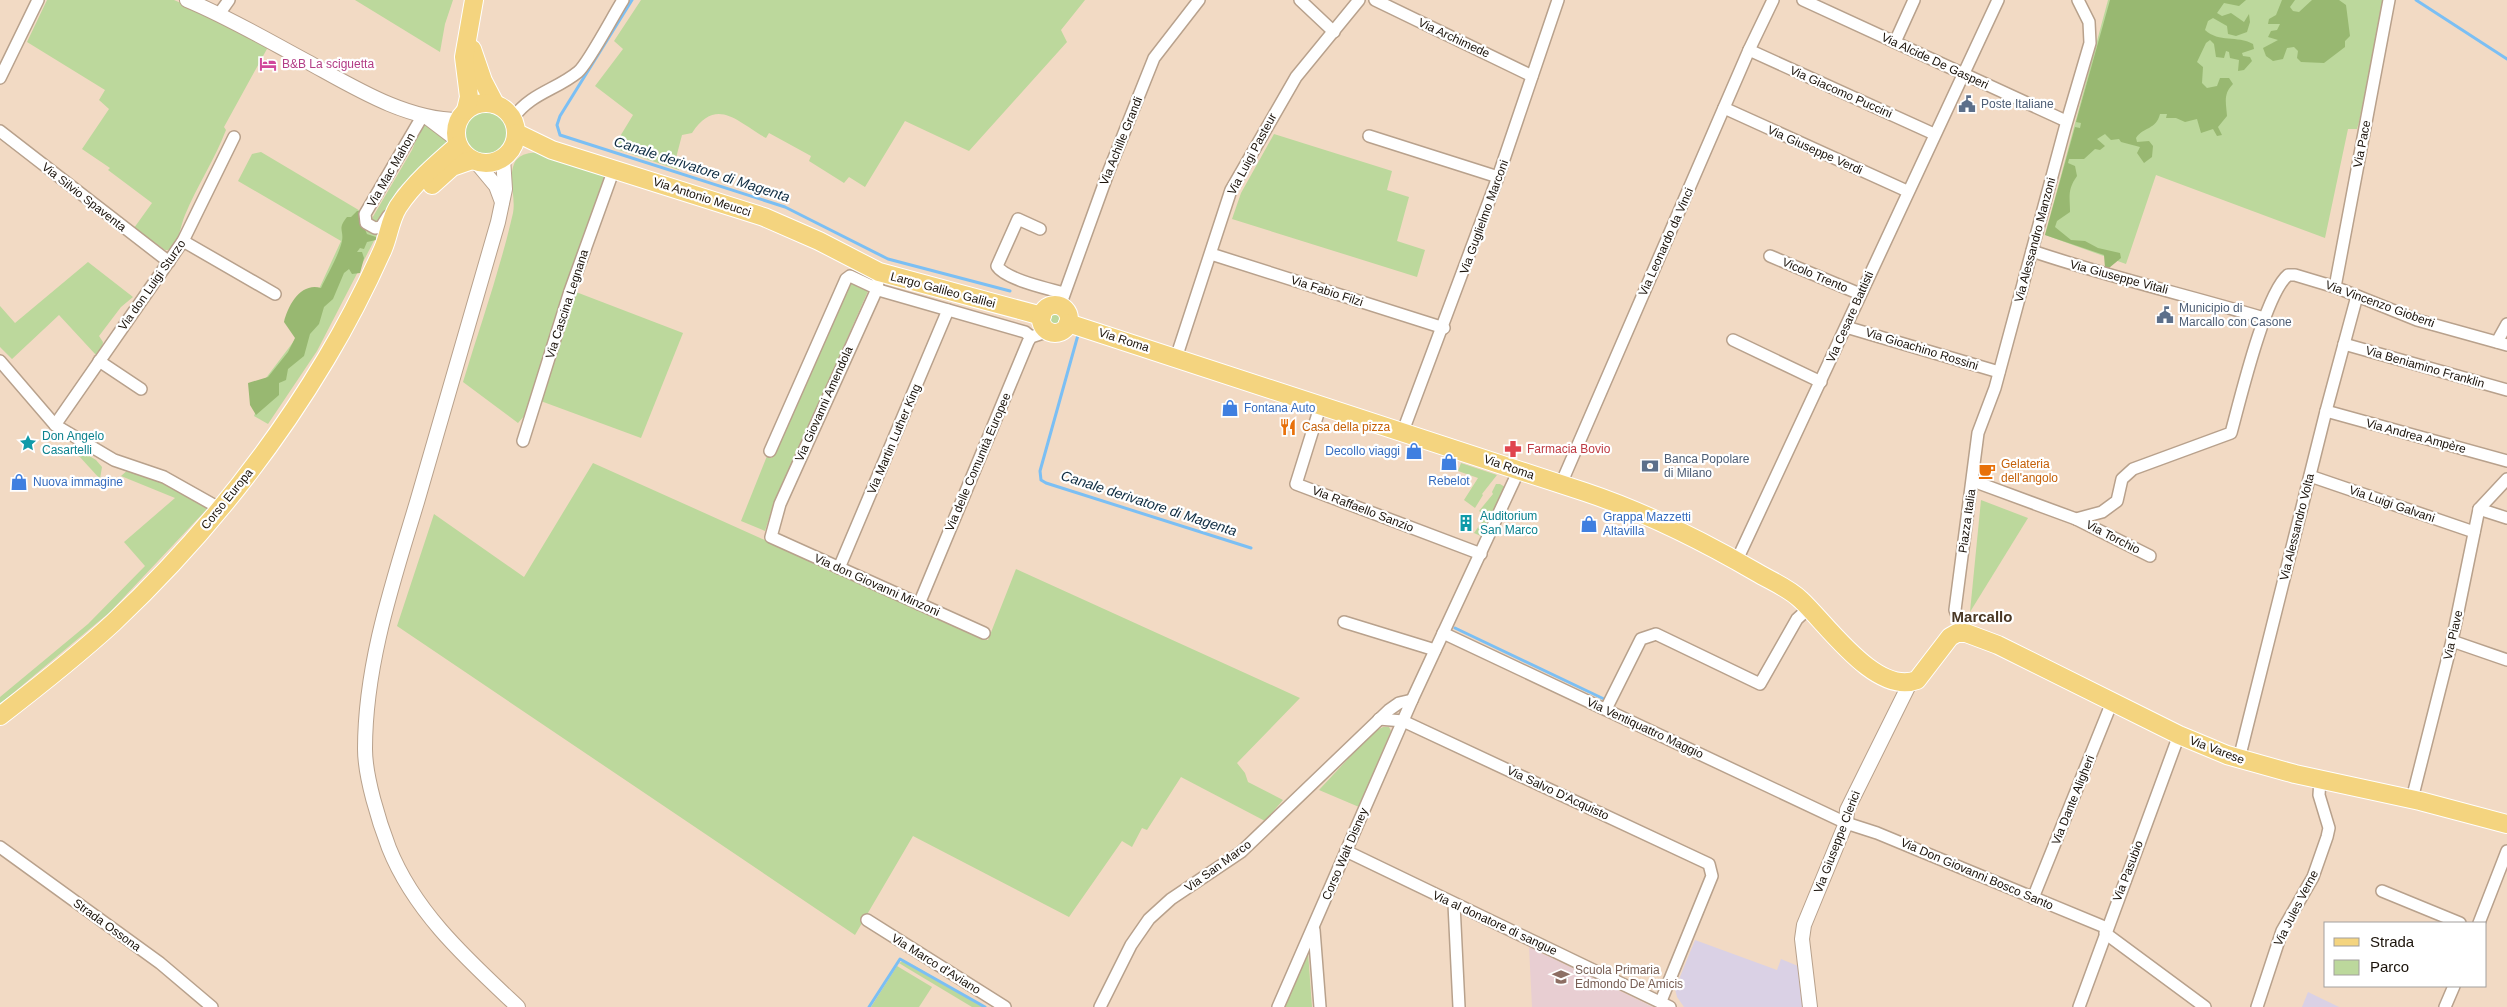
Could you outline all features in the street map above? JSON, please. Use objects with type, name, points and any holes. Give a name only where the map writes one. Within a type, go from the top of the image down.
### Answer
[{"type":"main road","points":[[462,115],[480,104],[495,104],[506,109],[515,126],[512,149],[505,157],[495,162],[474,161],[464,154],[457,142],[462,115],[469,97],[464,56],[474,0]]},
{"type":"main road","points":[[468,31],[476,66],[495,104]]},
{"type":"main road","name":"Via Antonio Meucci","points":[[515,126],[552,150]]},
{"type":"main road","name":"Corso Europa","points":[[0,716],[69,663],[114,622],[157,580],[221,509],[274,440],[326,359],[365,288],[390,232],[390,224],[400,205],[457,142]]},
{"type":"main road","name":"Via Antonio Meucci","points":[[505,157],[528,149],[552,150],[764,217],[815,238],[848,256]]},
{"type":"main road","name":"Corso Europa","points":[[390,232],[398,227],[412,206],[452,167],[474,161]]},
{"type":"main road","name":"Largo Galileo Galilei","points":[[848,256],[878,280],[1045,324]]},
{"type":"main road","points":[[1062,300],[1068,323],[1058,332],[1045,324],[1046,308],[1062,300]]},
{"type":"main road","name":"Via Roma","points":[[1068,323],[1404,431],[1625,505],[1655,518],[1736,560],[1797,596],[1864,664],[1882,677],[1910,683]]},
{"type":"main road","name":"Via Varese","points":[[1966,633],[2006,649],[2179,735],[2239,759],[2320,780],[2412,799],[2507,824]]},
{"type":"main road","name":"Via Giuseppe Clerici","points":[[1910,683],[1922,674],[1947,640],[1954,634],[1966,633]]},
{"type":"street","points":[[0,78],[38,0]]},
{"type":"street","points":[[187,0],[219,14],[370,95],[423,115],[446,120],[462,115]]},
{"type":"street","points":[[219,14],[229,0]]},
{"type":"street","points":[[515,126],[522,106],[580,72],[623,0]]},
{"type":"street","name":"Via Achille Grandi","points":[[1062,300],[1108,173],[1154,58],[1199,0]]},
{"type":"street","points":[[1300,0],[1334,32]]},
{"type":"street","name":"Via Luigi Pasteur","points":[[1176,358],[1231,190],[1285,94],[1359,0]]},
{"type":"street","name":"Via Archimede","points":[[1375,0],[1532,76]]},
{"type":"street","name":"Via Guglielmo Marconi","points":[[1404,431],[1444,328],[1498,177],[1558,0]]},
{"type":"street","name":"Via Leonardo da Vinci","points":[[1561,484],[1749,50],[1773,0]]},
{"type":"street","name":"Via Alcide De Gasperi","points":[[1803,0],[1827,5],[1895,42],[2066,121]]},
{"type":"street","points":[[1895,42],[1914,0]]},
{"type":"street","name":"Via Cesare Battisti","points":[[1736,560],[1821,382],[1907,191],[1998,0]]},
{"type":"street","name":"Via Alessandro Manzoni","points":[[1972,481],[1978,433],[1999,372],[2066,121],[2090,44],[2089,22],[2078,0]]},
{"type":"street","name":"Via Pace","points":[[2335,288],[2389,0]]},
{"type":"street","name":"Via Giacomo Puccini","points":[[1749,50],[1934,134]]},
{"type":"street","name":"Via Giuseppe Verdi","points":[[1724,108],[1907,191]]},
{"type":"street","points":[[423,115],[457,142]]},
{"type":"street","name":"Via Mac Mahon","points":[[423,115],[365,214],[366,222],[375,228],[381,227],[404,190],[423,172],[430,171]]},
{"type":"street","name":"Via Silvio Spaventa","points":[[0,131],[169,262]]},
{"type":"street","points":[[1369,136],[1498,177]]},
{"type":"street","name":"Via don Luigi Sturzo","points":[[55,425],[183,241],[234,137]]},
{"type":"street","points":[[505,157],[505,189],[498,222],[384,616],[368,693],[365,751],[378,812],[389,849],[408,886],[434,923],[452,944],[518,1007]]},
{"type":"street","points":[[474,161],[496,186],[503,203]]},
{"type":"street","name":"Via Cascina Legnana","points":[[523,441],[570,291],[614,169]]},
{"type":"street","points":[[1040,229],[1018,219],[997,266],[1001,271],[1034,285],[1062,300]]},
{"type":"street","points":[[183,241],[275,294]]},
{"type":"street","name":"Via Giuseppe Vitali","points":[[2032,251],[2121,280],[2183,293],[2264,318]]},
{"type":"street","name":"Via Fabio Filzi","points":[[1211,254],[1444,328]]},
{"type":"street","name":"Vicolo Trento","points":[[1770,256],[1860,294]]},
{"type":"street","name":"Via Vincenzo Gioberti","points":[[2264,318],[2282,280],[2288,275],[2295,275],[2357,296],[2417,320],[2502,343]]},
{"type":"street","points":[[770,450],[846,278],[850,276],[878,280]]},
{"type":"street","name":"Largo Galileo Galilei","points":[[878,280],[948,310],[1025,332],[1031,338]]},
{"type":"street","name":"Via Giovanni Amendola","points":[[771,537],[780,504],[878,280]]},
{"type":"street","name":"Via Alessandro Volta","points":[[2239,759],[2357,296]]},
{"type":"street","name":"Via Martin Luther King","points":[[839,568],[948,310]]},
{"type":"street","points":[[2076,518],[2102,512],[2117,501],[2122,478],[2133,469],[2230,433],[2264,318]]},
{"type":"street","points":[[1031,338],[1045,324]]},
{"type":"street","points":[[2502,343],[2507,324]]},
{"type":"street","name":"Via Gioachino Rossini","points":[[1846,327],[1999,372]]},
{"type":"street","name":"Via delle Comunità Europee","points":[[919,604],[1031,338]]},
{"type":"street","points":[[1733,340],[1821,382]]},
{"type":"street","name":"Via Beniamino Franklin","points":[[2344,344],[2507,390]]},
{"type":"street","points":[[0,361],[55,425],[114,460],[164,477],[221,509]]},
{"type":"street","points":[[99,361],[142,389]]},
{"type":"street","name":"Via Raffaello Sanzio","points":[[1321,404],[1296,484],[1481,554]]},
{"type":"street","name":"Via Andrea Ampère","points":[[2326,412],[2507,461]]},
{"type":"street","points":[[1412,700],[1481,554],[1518,470]]},
{"type":"street","name":"Via Luigi Galvani","points":[[2310,476],[2474,532]]},
{"type":"street","name":"Via Piave","points":[[2412,799],[2452,642],[2480,508],[2507,479]]},
{"type":"street","name":"Piazza Italia","points":[[1966,633],[1954,610],[1972,481],[2076,518]]},
{"type":"street","points":[[2480,508],[2507,518]]},
{"type":"street","name":"Via Torchio","points":[[2076,518],[2150,556]]},
{"type":"street","name":"Via don Giovanni Minzoni","points":[[771,537],[984,633]]},
{"type":"street","points":[[1606,709],[1641,639],[1656,634],[1760,684],[1797,619],[1809,608]]},
{"type":"street","points":[[1344,622],[1435,650]]},
{"type":"street","name":"Via Ventiquattro Maggio","points":[[1443,633],[1846,823]]},
{"type":"street","points":[[2452,642],[2507,660]]},
{"type":"street","name":"Via Giuseppe Clerici","points":[[1810,1007],[1802,939],[1804,925],[1846,823],[1847,810],[1910,683]]},
{"type":"street","name":"Via San Marco","points":[[1100,1007],[1131,945],[1149,919],[1171,899],[1241,852],[1379,719],[1399,702],[1412,700]]},
{"type":"street","name":"Corso Walt Disney","points":[[1278,1007],[1412,700]]},
{"type":"street","name":"Via Dante Aligheri","points":[[2033,898],[2112,702]]},
{"type":"street","points":[[1379,719],[1403,721]]},
{"type":"street","name":"Via Salvo D'Acquisto","points":[[1403,721],[1706,861],[1711,867],[1712,876],[1666,1004]]},
{"type":"street","name":"Via Pasubio","points":[[2079,1007],[2179,735]]},
{"type":"street","name":"Via Jules Verne","points":[[2257,1007],[2282,931],[2313,877],[2323,852],[2329,828],[2320,795],[2320,780]]},
{"type":"street","name":"Via Don Giovanni Bosco Santo","points":[[1846,823],[1877,833],[2033,898],[2106,931],[2205,1007]]},
{"type":"street","name":"Strada Ossona","points":[[0,847],[160,963],[212,1007]]},
{"type":"street","name":"Via al donatore di sangue","points":[[1346,851],[1666,1004]]},
{"type":"street","points":[[2479,922],[2507,851]]},
{"type":"street","points":[[2382,891],[2458,922]]},
{"type":"street","points":[[1454,904],[1459,1007]]},
{"type":"street","name":"Via Marco d'Aviano","points":[[867,920],[1005,1007]]},
{"type":"street","points":[[1314,928],[1320,1007]]},
{"type":"street","points":[[2445,1007],[2454,987]]},
{"type":"shaded area","points":[[1695,940],[1777,970],[1781,959],[1798,966],[1806,1007],[1684,1007],[1677,997],[1675,989]]},
{"type":"shaded area","name":"Scuola Primaria Edmondo De Amicis","points":[[1529,947],[1653,1007],[1532,1007]]},
{"type":"shaded area","points":[[2308,992],[2339,1007],[2302,1007]]},
{"type":"green space","points":[[47,0],[174,0],[225,22],[268,47],[224,127],[226,130],[222,141],[190,204],[177,238],[168,250],[165,250],[134,228],[152,203],[108,170],[110,168],[82,149],[109,109],[99,100],[105,90],[27,42]]},
{"type":"green space","points":[[355,0],[453,0],[445,24],[440,52]]},
{"type":"green space","points":[[641,0],[1085,0],[1061,30],[1067,42],[969,151],[905,121],[865,187],[849,177],[844,183],[809,161],[811,156],[769,133],[766,138],[736,120],[719,114],[710,116],[701,122],[692,133],[682,135],[676,158],[679,170],[613,148],[633,115],[595,86],[623,49],[614,41]]},
{"type":"green space","points":[[2108,0],[2384,0],[2359,122],[2357,129],[2348,129],[2325,238],[2156,175],[2126,264],[2045,235]]},
{"type":"green space","points":[[2110,0],[2246,0],[2239,6],[2224,3],[2217,13],[2222,16],[2231,13],[2244,22],[2249,14],[2250,22],[2247,32],[2236,36],[2228,34],[2227,26],[2213,18],[2208,21],[2205,30],[2222,38],[2247,41],[2253,44],[2254,49],[2242,53],[2243,56],[2250,57],[2252,61],[2244,70],[2238,71],[2239,60],[2230,58],[2229,52],[2226,51],[2224,58],[2216,57],[2214,44],[2210,40],[2206,43],[2197,62],[2203,67],[2202,83],[2207,88],[2217,86],[2220,78],[2229,78],[2233,84],[2226,95],[2227,116],[2218,127],[2222,135],[2217,136],[2213,129],[2201,133],[2197,119],[2185,122],[2176,118],[2166,118],[2167,114],[2160,114],[2156,123],[2136,138],[2137,142],[2149,141],[2153,146],[2152,157],[2144,163],[2137,153],[2140,147],[2121,142],[2119,139],[2111,140],[2105,134],[2097,139],[2105,146],[2100,150],[2095,149],[2084,159],[2069,159],[2068,163],[2075,166],[2077,176],[2070,190],[2070,212],[2057,221],[2055,227],[2071,240],[2085,241],[2098,248],[2120,253],[2121,258],[2109,268],[2105,268],[2104,255],[2045,235],[2075,127],[2080,128],[2081,123],[2076,122]]},
{"type":"green space","points":[[2282,0],[2295,0],[2290,7],[2293,11],[2299,12],[2312,0],[2339,0],[2346,5],[2350,36],[2345,41],[2345,47],[2324,63],[2301,62],[2297,58],[2298,51],[2294,47],[2287,48],[2283,59],[2273,61],[2266,56],[2263,48],[2278,40],[2268,37],[2271,31],[2277,30],[2280,24],[2268,24],[2269,19],[2276,15]]},
{"type":"green space","points":[[490,112],[502,118],[507,125],[507,143],[502,150],[495,155],[482,156],[474,153],[467,146],[464,130],[467,122],[474,115]]},
{"type":"green space","points":[[425,124],[447,140],[442,150],[398,189],[378,224],[371,220],[412,150],[422,125]]},
{"type":"green space","points":[[1274,134],[1392,171],[1387,190],[1409,197],[1397,241],[1425,250],[1417,277],[1232,219],[1241,193]]},
{"type":"green space","points":[[261,152],[362,212],[361,222],[366,230],[378,233],[317,351],[268,424],[254,416],[259,403],[253,395],[297,337],[341,241],[238,181],[252,154]]},
{"type":"green space","points":[[540,152],[608,174],[526,414],[518,423],[463,382],[496,277],[513,213],[512,170],[514,164],[522,156]]},
{"type":"green space","points":[[357,211],[361,211],[363,225],[367,234],[376,237],[376,240],[367,242],[364,249],[360,248],[357,252],[362,252],[364,258],[360,273],[352,274],[349,269],[344,273],[333,299],[324,307],[319,324],[310,334],[304,356],[288,369],[286,380],[279,383],[279,395],[256,415],[250,405],[248,383],[268,377],[288,352],[295,338],[284,322],[292,302],[296,296],[307,288],[321,288],[336,259],[342,241],[342,224],[347,217],[351,217]]},
{"type":"green space","points":[[88,262],[133,297],[121,307],[99,336],[103,342],[102,348],[96,355],[59,315],[12,359],[0,347],[0,306],[15,323]]},
{"type":"green space","points":[[850,283],[868,291],[771,512],[765,531],[741,521],[767,456],[772,458]]},
{"type":"green space","points":[[576,292],[683,333],[641,438],[538,400]]},
{"type":"green space","points":[[1055,311],[1061,314],[1064,320],[1061,326],[1055,329],[1049,326],[1046,320],[1049,314]]},
{"type":"green space","points":[[83,452],[96,460],[102,467],[100,479],[79,456]]},
{"type":"green space","points":[[593,463],[988,640],[1016,569],[1300,698],[1237,763],[1245,773],[1248,782],[1283,800],[1265,821],[1181,777],[1147,830],[1142,828],[1132,847],[1122,841],[1069,917],[913,836],[855,935],[397,626],[434,514],[524,577]]},
{"type":"green space","points":[[1461,463],[1497,475],[1482,494],[1475,508],[1464,500],[1478,478],[1458,471]]},
{"type":"green space","points":[[129,469],[158,478],[208,506],[207,509],[110,612],[0,704],[0,697],[88,624],[145,566],[124,542],[175,498],[121,476]]},
{"type":"green space","points":[[1496,484],[1505,487],[1483,537],[1474,533],[1486,516],[1479,511],[1493,494],[1492,492]]},
{"type":"green space","points":[[1981,500],[2028,518],[1970,612]]},
{"type":"green space","points":[[1383,727],[1389,727],[1391,731],[1359,807],[1319,790],[1373,732]]},
{"type":"green space","points":[[1308,952],[1312,1007],[1284,1007]]},
{"type":"green space","points":[[903,961],[984,1007],[972,1007],[899,963]]},
{"type":"green space","points":[[897,966],[932,987],[919,1007],[871,1007]]},
{"type":"waterway","name":"Canale derivatore di Magenta","points":[[632,0],[560,116],[557,125],[560,135],[785,207],[888,259],[1010,291]]},
{"type":"waterway","points":[[2416,0],[2507,59]]},
{"type":"waterway","name":"Canale derivatore di Magenta","points":[[1078,335],[1040,471],[1041,480],[1251,548]]},
{"type":"waterway","name":"Canale derivatore di Magenta","points":[[1455,628],[1604,699]]},
{"type":"waterway","points":[[869,1007],[900,959],[985,1007]]},
{"type":"place","name":"B&B La sciguetta","points":[[268,64]]},
{"type":"place","name":"Poste Italiane","points":[[1967,104]]},
{"type":"place","name":"Municipio di Marcallo con Casone","points":[[2165,315]]},
{"type":"place","name":"Fontana Auto","points":[[1230,408]]},
{"type":"place","name":"Casa della pizza","points":[[1288,427]]},
{"type":"place","name":"Don Angelo Casartelli","points":[[28,443]]},
{"type":"place","name":"Farmacia Bovio","points":[[1513,449]]},
{"type":"place","name":"Decollo viaggi","points":[[1414,451]]},
{"type":"place","name":"Rebelot","points":[[1449,462]]},
{"type":"place","name":"Banca Popolare di Milano","points":[[1650,466]]},
{"type":"place","name":"Gelateria dell'angolo","points":[[1987,471]]},
{"type":"place","name":"Nuova immagine","points":[[19,482]]},
{"type":"place","name":"Auditorium San Marco","points":[[1466,523]]},
{"type":"place","name":"Grappa Mazzetti Altavilla","points":[[1589,524]]},
{"type":"place","name":"Scuola Primaria Edmondo De Amicis","points":[[1561,977]]},
{"type":"district","name":"Marcallo","points":[[1982,616]]}]
